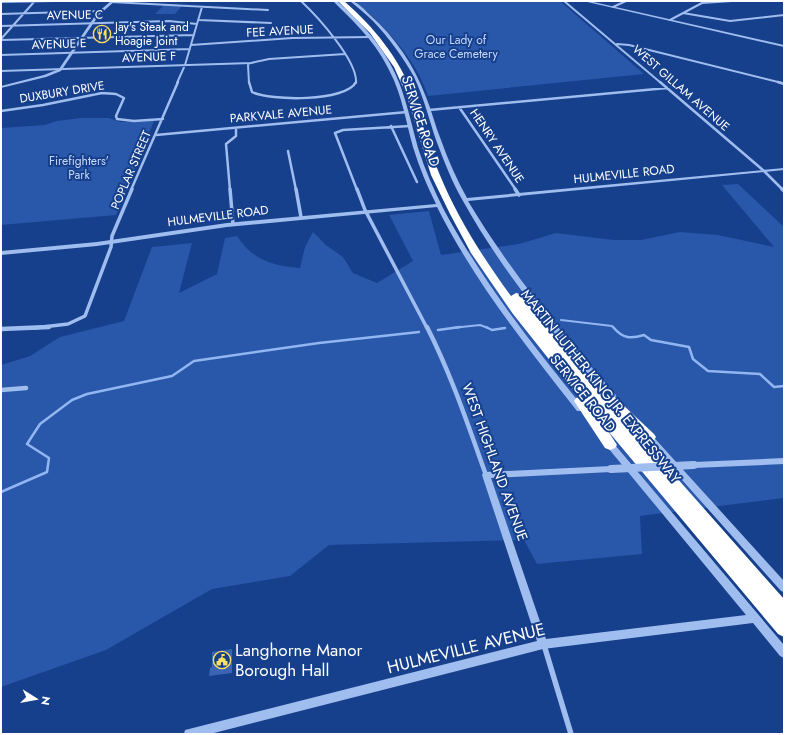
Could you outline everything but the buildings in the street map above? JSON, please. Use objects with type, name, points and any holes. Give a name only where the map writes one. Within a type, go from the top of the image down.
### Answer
[{"type":"highway","name":"MARTIN LUTHER KING JR. EXPRESSWAY","points":[[341,1],[370,28],[394,60],[408,91],[427,154],[448,203],[484,264],[531,330],[598,412],[784,629]]},
{"type":"highway","name":"MARTIN LUTHER KING JR. EXPRESSWAY","points":[[346,1],[375,28],[397,56],[414,91],[436,159],[459,208],[506,283],[598,397],[784,611]]},
{"type":"highway","points":[[531,330],[610,445]]},
{"type":"highway","points":[[549,338],[563,347],[600,389],[648,437]]},
{"type":"street","points":[[1,39],[35,1]]},
{"type":"street","points":[[1,2],[54,1]]},
{"type":"street","points":[[251,62],[248,65],[250,88],[258,96],[276,99],[330,95],[348,91],[356,84],[355,76],[336,38],[317,15],[301,1]]},
{"type":"street","name":"SERVICE ROAD","points":[[334,1],[352,17],[370,37],[391,69],[401,92],[420,160],[439,204],[461,246],[502,308],[539,358],[610,445],[784,653]]},
{"type":"street","name":"SERVICE ROAD","points":[[352,1],[375,21],[398,48],[418,81],[446,159],[466,200],[490,242],[533,302],[572,350],[648,437],[784,588]]},
{"type":"street","name":"WEST GILLAM AVENUE","points":[[564,1],[764,171],[784,191]]},
{"type":"street","points":[[585,1],[784,46]]},
{"type":"street","points":[[612,7],[626,1]]},
{"type":"street","points":[[670,20],[702,3],[732,1]]},
{"type":"street","points":[[1,87],[45,76],[62,69],[101,11],[112,2],[268,10]]},
{"type":"street","name":"POPLAR STREET","points":[[1,329],[62,326],[74,324],[85,316],[111,247],[111,242],[185,65],[202,7]]},
{"type":"street","points":[[1,14],[101,11]]},
{"type":"street","points":[[684,12],[725,20],[784,16]]},
{"type":"street","points":[[199,20],[271,23]]},
{"type":"street","name":"AVENUE C","points":[[1,26],[174,22],[197,24]]},
{"type":"street","points":[[1,39],[194,34]]},
{"type":"street","name":"FEE AVENUE","points":[[191,45],[292,38],[370,37]]},
{"type":"street","points":[[616,44],[629,45],[784,84]]},
{"type":"street","name":"AVENUE E","points":[[1,55],[190,49]]},
{"type":"street","name":"AVENUE F","points":[[1,71],[251,62],[269,59],[345,54]]},
{"type":"street","points":[[429,110],[667,88]]},
{"type":"street","name":"DUXBURY DRIVE","points":[[1,111],[111,93],[119,94],[124,98],[116,116],[119,120],[134,121],[162,119]]},
{"type":"street","name":"HENRY AVENUE","points":[[460,107],[519,195]]},
{"type":"street","name":"PARKVALE AVENUE","points":[[156,135],[407,112]]},
{"type":"street","points":[[410,126],[391,126],[417,182]]},
{"type":"street","name":"WEST HIGHLAND AVENUE","points":[[391,126],[343,130],[335,133],[365,210],[437,347],[461,406],[543,644],[571,734]]},
{"type":"street","points":[[233,224],[226,144],[236,136],[236,128]]},
{"type":"street","points":[[288,151],[301,217]]},
{"type":"street","name":"HULMEVILLE ROAD","points":[[466,200],[784,169]]},
{"type":"street","name":"HULMEVILLE ROAD","points":[[1,253],[111,242],[233,224],[439,204]]},
{"type":"street","points":[[1,390],[26,388]]},
{"type":"street","points":[[486,475],[784,461]]},
{"type":"street","name":"HULMEVILLE AVENUE","points":[[189,734],[220,728],[543,644],[754,618]]},
{"type":"green space","name":"Our Lady of Grace Cemetery","points":[[355,1],[560,1],[644,74],[428,96],[415,68],[398,44],[377,21]]},
{"type":"green space","points":[[164,5],[182,6],[175,14],[155,14]]},
{"type":"green space","name":"Firefighters' Park","points":[[81,118],[109,118],[120,122],[154,121],[116,215],[1,225],[1,128],[45,125],[57,121]]},
{"type":"green space","points":[[738,184],[784,227],[784,498],[640,516],[642,554],[537,564],[524,540],[329,545],[290,576],[212,589],[106,650],[1,687],[1,365],[30,356],[60,337],[124,321],[152,247],[192,243],[179,293],[217,274],[225,238],[237,236],[250,251],[264,260],[281,266],[300,268],[305,247],[313,232],[326,245],[343,257],[353,273],[377,283],[413,261],[389,215],[429,211],[441,255],[519,244],[556,233],[614,240],[641,240],[680,232],[718,235],[774,247],[722,185]]},
{"type":"waterway","points":[[561,320],[612,326],[620,334],[627,337],[644,335],[651,340],[689,347],[693,359],[708,371],[760,374],[774,387],[784,386]]},
{"type":"waterway","points":[[455,328],[480,325],[488,328]]},
{"type":"waterway","points":[[455,328],[460,327]]},
{"type":"waterway","points":[[438,330],[455,328]]},
{"type":"waterway","points":[[488,328],[492,330],[505,328],[503,328]]},
{"type":"waterway","points":[[1,492],[47,472],[49,458],[27,444],[40,424],[72,400],[87,394],[172,376],[194,361],[319,343],[419,332]]},
{"type":"place","name":"Jay's Steak and Hoagie Joint","points":[[102,34]]},
{"type":"place","name":"Langhorne Manor Borough Hall","points":[[222,660]]}]
